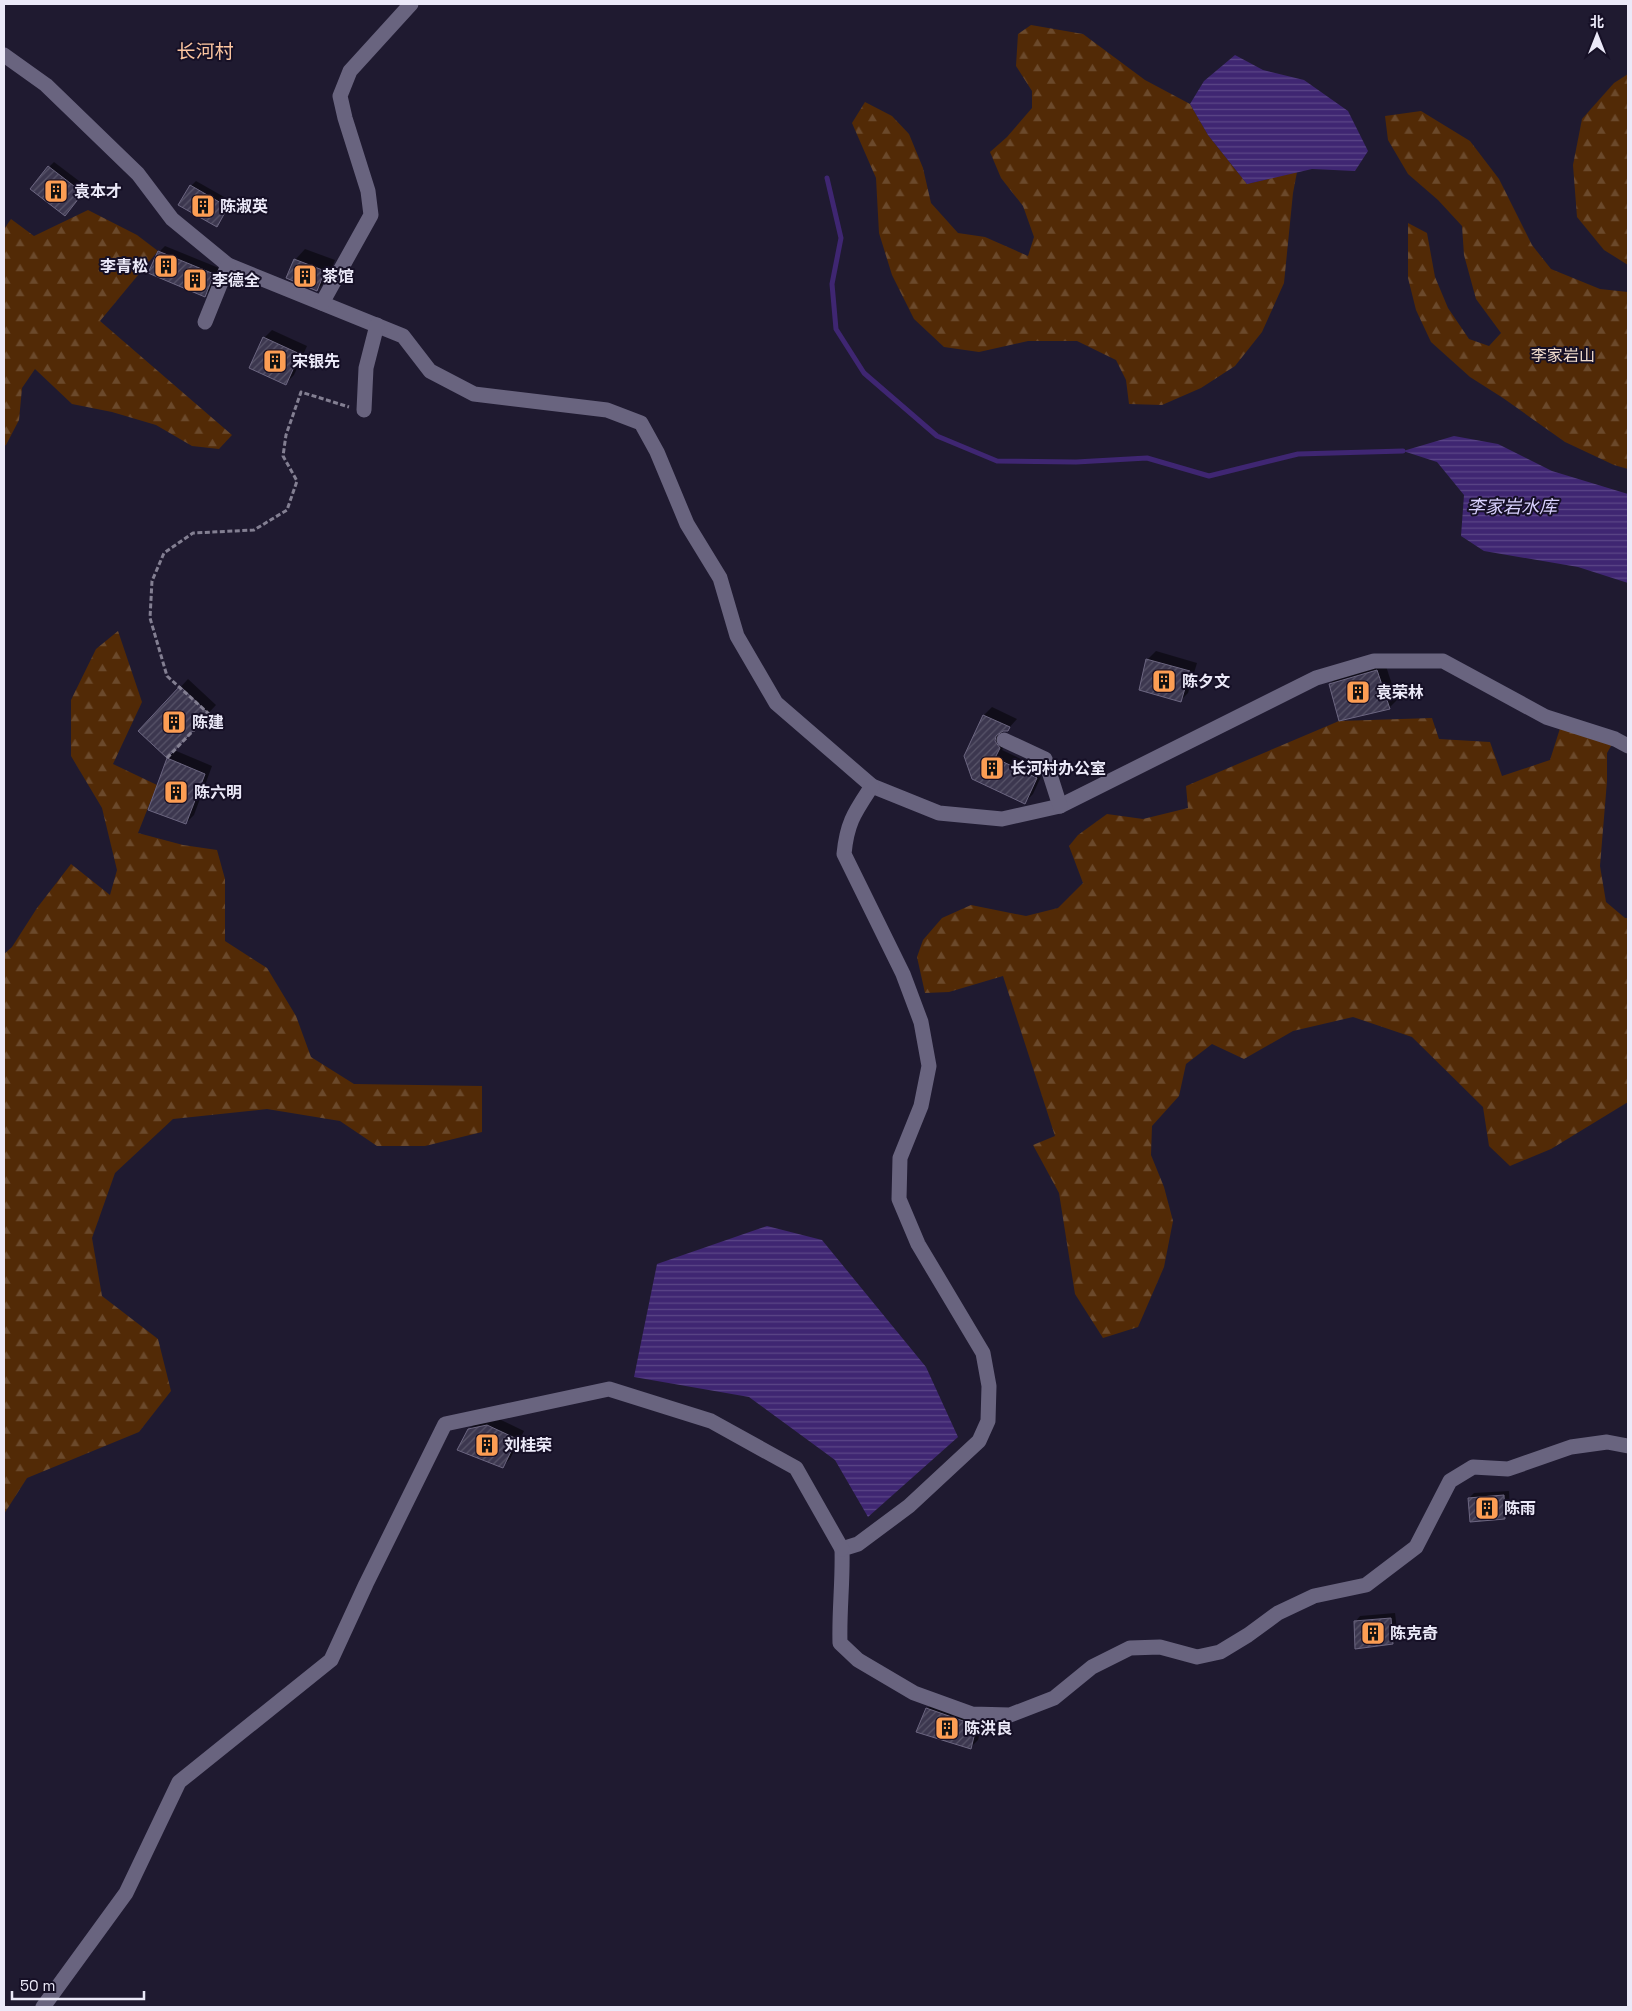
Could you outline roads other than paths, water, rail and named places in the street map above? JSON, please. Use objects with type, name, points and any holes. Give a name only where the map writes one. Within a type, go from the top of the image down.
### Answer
[{"type":"street","points":[[322,303],[371,215],[368,191],[340,96],[350,71],[411,4]]},
{"type":"street","points":[[4,55],[52,90],[138,174],[172,220],[228,265],[403,336],[430,371],[474,394],[607,410],[641,423],[657,452],[687,524],[720,578],[737,636],[776,703],[872,786],[939,813],[948,814],[1002,819],[1060,806],[1316,678],[1374,662],[1443,661],[1546,718],[1615,739],[1628,746]]},
{"type":"street","points":[[205,322],[228,265]]},
{"type":"street","points":[[364,410],[366,368],[377,325]]},
{"type":"street","points":[[1004,740],[1045,759],[1060,806]]},
{"type":"street","points":[[842,1549],[858,1544],[909,1506],[980,1441],[988,1421],[989,1386],[983,1353],[918,1244],[899,1199],[900,1158],[921,1106],[930,1066],[921,1022],[903,974],[844,854],[846,834],[851,817],[872,786]]},
{"type":"street","points":[[43,2007],[126,1893],[180,1782],[331,1660],[366,1584],[445,1424],[609,1389],[710,1421],[796,1468],[842,1549],[843,1578],[839,1613],[840,1642],[858,1660],[914,1694],[972,1714],[1010,1715],[1054,1698],[1092,1667],[1130,1648],[1160,1647],[1198,1657],[1220,1652],[1284,1610],[1314,1596],[1366,1584],[1416,1547],[1450,1481],[1473,1467],[1508,1469],[1570,1446],[1607,1442],[1628,1446]]},
{"type":"water","points":[[1235,55],[1263,70],[1304,80],[1348,111],[1368,151],[1355,171],[1312,169],[1247,184],[1208,135],[1190,104],[1204,81]]},
{"type":"water","name":"李家岩水库","points":[[1454,436],[1498,444],[1552,471],[1628,494],[1628,583],[1578,567],[1484,551],[1461,536],[1464,495],[1437,462],[1403,451]]},
{"type":"water","points":[[767,1226],[822,1240],[926,1367],[958,1437],[868,1517],[835,1460],[749,1397],[634,1377],[657,1264]]},
{"type":"waterway","points":[[827,178],[841,238],[832,284],[836,329],[864,373],[937,436],[997,461],[1076,462],[1147,458],[1209,476],[1298,454],[1403,451]]},
{"type":"place","name":"袁本才","points":[[56,191]]},
{"type":"place","name":"陈淑英","points":[[203,206]]},
{"type":"place","name":"李青松","points":[[166,266]]},
{"type":"place","name":"茶馆","points":[[305,276]]},
{"type":"place","name":"李德全","points":[[195,280]]},
{"type":"place","name":"宋银先","points":[[275,361]]},
{"type":"place","name":"陈夕文","points":[[1164,681]]},
{"type":"place","name":"袁荣林","points":[[1358,692]]},
{"type":"place","name":"陈建","points":[[174,722]]},
{"type":"place","name":"长河村办公室","points":[[992,768]]},
{"type":"place","name":"陈六明","points":[[176,792]]},
{"type":"place","name":"刘桂荣","points":[[487,1445]]},
{"type":"place","name":"陈雨","points":[[1487,1508]]},
{"type":"place","name":"陈克奇","points":[[1373,1633]]},
{"type":"place","name":"陈洪良","points":[[947,1728]]},
{"type":"district","name":"长河村","points":[[205,51]]},
{"type":"park label","name":"李家岩山","points":[[1563,355]]}]
